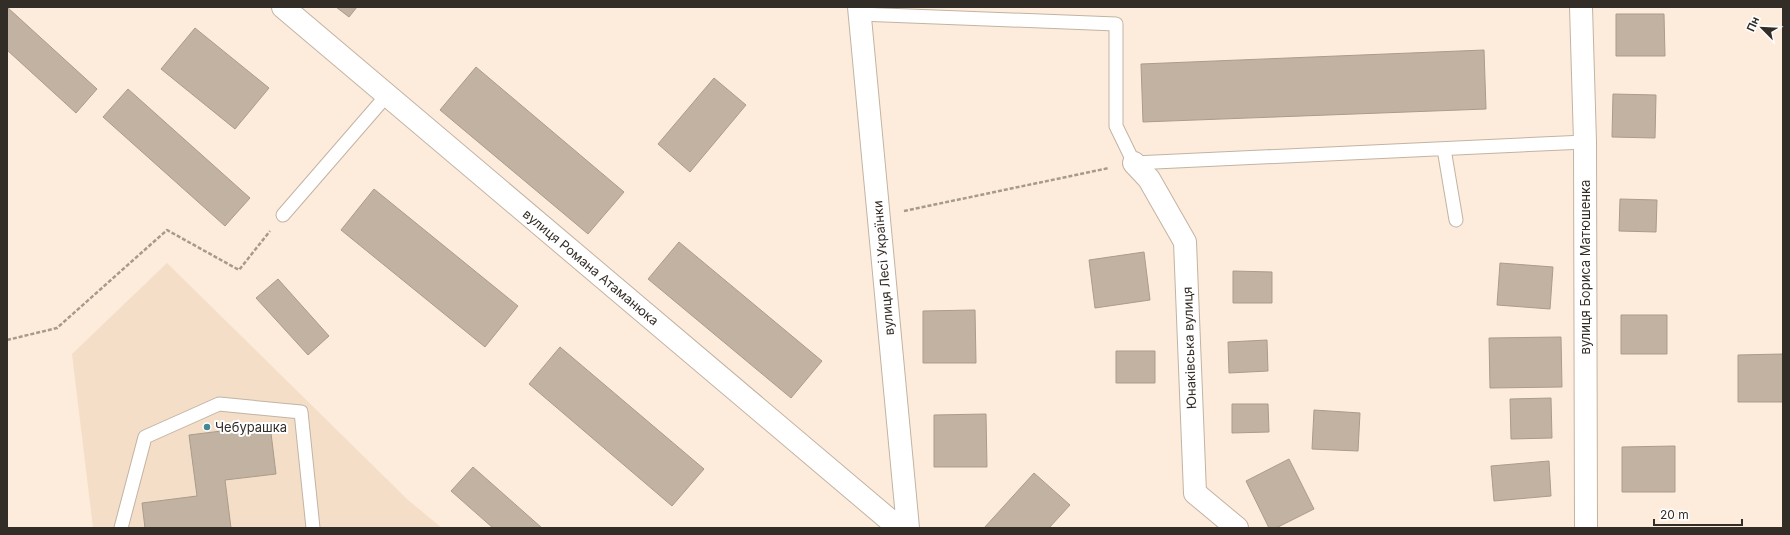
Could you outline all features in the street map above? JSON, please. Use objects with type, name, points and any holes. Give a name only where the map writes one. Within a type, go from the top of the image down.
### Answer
[{"type":"street","name":"вулиця Романа Атаманюка","points":[[283,7],[899,528]]},
{"type":"street","name":"вулиця Бориса Матюшенка","points":[[1581,7],[1584,142],[1586,528]]},
{"type":"street","name":"вулиця Лесі Українки","points":[[859,11],[908,528]]},
{"type":"street","name":"Юнаківська вулиця","points":[[1134,163],[1149,179],[1185,242],[1195,493],[1237,528]]},
{"type":"lane","points":[[859,11],[1116,24],[1116,126],[1134,163],[1584,142]]},
{"type":"lane","points":[[283,215],[386,95]]},
{"type":"lane","points":[[1444,149],[1456,220]]},
{"type":"lane","points":[[121,528],[145,437],[219,404],[301,412],[313,528]]},
{"type":"path","points":[[878,216],[1134,163]]},
{"type":"path","points":[[7,340],[57,328],[167,230],[239,270],[283,215]]},
{"type":"shaded area","name":"Чебурашка","points":[[167,263],[408,500],[442,528],[93,528],[72,354]]},
{"type":"building","points":[[7,7],[97,89],[76,113],[7,50]]},
{"type":"building","points":[[336,7],[357,7],[349,17]]},
{"type":"building","points":[[1616,14],[1664,14],[1665,56],[1616,56]]},
{"type":"building","points":[[195,28],[269,88],[235,129],[161,69]]},
{"type":"building","points":[[1484,50],[1486,109],[1143,122],[1141,64]]},
{"type":"building","points":[[476,67],[624,192],[588,234],[440,110]]},
{"type":"building","points":[[714,78],[746,105],[690,172],[658,144]]},
{"type":"building","points":[[128,89],[250,198],[225,226],[103,117]]},
{"type":"building","points":[[1613,94],[1656,95],[1655,138],[1612,137]]},
{"type":"building","points":[[374,189],[518,306],[485,347],[341,230]]},
{"type":"building","points":[[1620,199],[1657,200],[1656,232],[1619,231]]},
{"type":"building","points":[[679,242],[822,361],[791,398],[648,279]]},
{"type":"building","points":[[1144,252],[1150,300],[1095,308],[1089,260]]},
{"type":"building","points":[[1500,263],[1553,267],[1550,309],[1497,305]]},
{"type":"building","points":[[1233,271],[1272,272],[1272,303],[1233,303]]},
{"type":"building","points":[[278,279],[329,336],[308,355],[256,298]]},
{"type":"building","points":[[975,310],[976,363],[923,363],[923,311]]},
{"type":"building","points":[[1621,315],[1667,315],[1667,354],[1621,354]]},
{"type":"building","points":[[1561,337],[1562,387],[1490,388],[1489,338]]},
{"type":"building","points":[[1267,340],[1268,371],[1229,373],[1228,342]]},
{"type":"building","points":[[560,347],[704,469],[672,506],[529,384]]},
{"type":"building","points":[[1116,351],[1155,351],[1155,383],[1116,383]]},
{"type":"building","points":[[1783,354],[1783,402],[1738,402],[1738,355]]},
{"type":"building","points":[[1551,398],[1552,438],[1511,439],[1510,399]]},
{"type":"building","points":[[1232,404],[1268,404],[1269,432],[1232,433]]},
{"type":"building","points":[[1314,410],[1360,413],[1358,451],[1312,449]]},
{"type":"building","points":[[986,414],[987,467],[934,467],[934,415]]},
{"type":"building","points":[[270,425],[276,474],[225,480],[231,528],[145,528],[142,503],[197,496],[189,435]]},
{"type":"building","points":[[1675,446],[1675,492],[1622,492],[1622,447]]},
{"type":"building","points":[[1289,459],[1314,509],[1276,528],[1269,528],[1246,481]]},
{"type":"building","points":[[1549,461],[1551,496],[1494,501],[1491,466]]},
{"type":"building","points":[[473,467],[542,528],[493,528],[451,491]]},
{"type":"building","points":[[1034,473],[1070,505],[1049,528],[984,528]]},
{"type":"place","name":"Чебурашка","points":[[207,427]]}]
